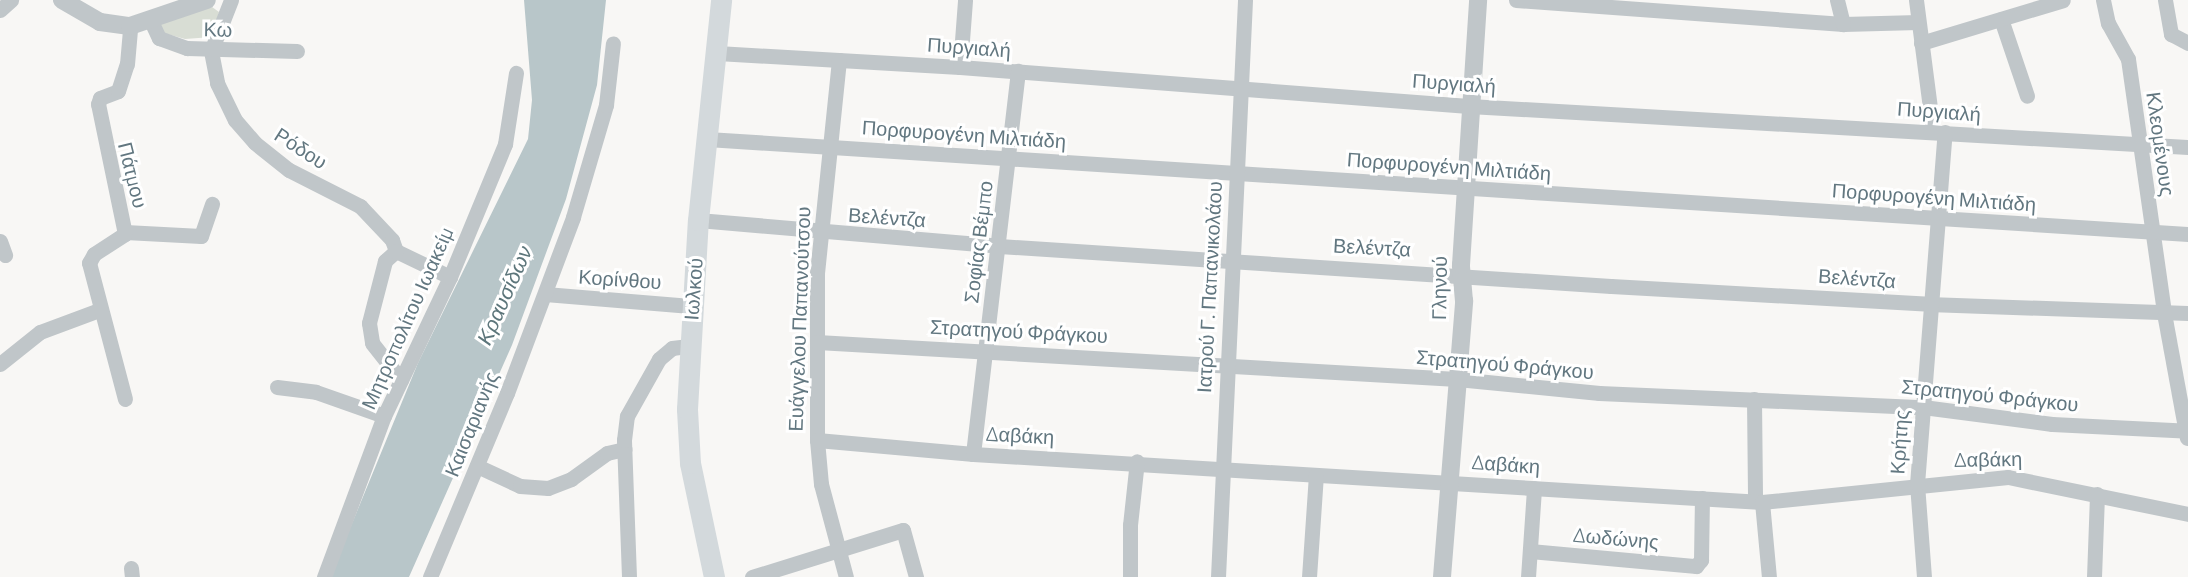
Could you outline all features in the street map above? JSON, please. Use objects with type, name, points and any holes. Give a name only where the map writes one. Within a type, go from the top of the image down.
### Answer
[{"type":"main road","name":"Ιωλκού","points":[[714,577],[690,463],[689,346],[698,220],[721,0]]},
{"type":"street","points":[[0,10],[11,0]]},
{"type":"street","points":[[62,0],[100,22],[130,26],[162,12],[207,0]]},
{"type":"street","points":[[211,51],[231,0]]},
{"type":"street","points":[[960,67],[965,0]]},
{"type":"street","name":"Ιατρού Γ. Παπανικολάου","points":[[1218,577],[1230,260],[1245,0]]},
{"type":"street","name":"Γληνού","points":[[1442,577],[1464,301],[1462,273],[1469,106],[1478,0]]},
{"type":"street","points":[[1516,0],[1843,24],[1918,22]]},
{"type":"street","points":[[1837,0],[1843,24]]},
{"type":"street","name":"Κρήτης","points":[[1916,0],[1921,44],[1939,131],[1917,484],[1924,577]]},
{"type":"street","points":[[1921,44],[2063,0]]},
{"type":"street","name":"Κλεομένους","points":[[2103,0],[2108,23],[2128,59],[2151,233],[2187,434]]},
{"type":"street","points":[[2165,0],[2171,33],[2188,43]]},
{"type":"street","name":"Κω","points":[[162,12],[159,39],[211,51],[297,51]]},
{"type":"street","points":[[2001,19],[2027,96]]},
{"type":"street","name":"Πάτμου","points":[[125,399],[99,310],[89,263],[94,254],[121,240],[125,231],[98,104],[100,98],[118,91],[127,64],[130,26]]},
{"type":"street","name":"Καισαριανής","points":[[430,577],[545,294],[599,133],[610,84],[613,43]]},
{"type":"street","name":"Ρόδου","points":[[211,51],[224,102],[249,137],[295,174],[360,206],[392,240],[396,251]]},
{"type":"street","name":"Πυργιαλή","points":[[717,53],[1018,71],[1469,106],[1939,131],[2141,147],[2188,147]]},
{"type":"street","name":"Ευάγγελου Παπανούτσου","points":[[839,60],[820,232],[817,440],[821,484],[836,549],[846,577]]},
{"type":"street","name":"Σοφίας Βέμπο","points":[[973,453],[1018,71]]},
{"type":"street","name":"Μητροπολίτου Ιωακείμ","points":[[324,577],[384,416],[450,277],[506,144],[516,73]]},
{"type":"street","name":"Πορφυρογένη Μιλτιάδη","points":[[707,139],[2188,234]]},
{"type":"street","points":[[125,231],[201,236],[212,204]]},
{"type":"street","name":"Βελέντζα","points":[[698,220],[999,246],[1462,273],[1928,304],[2188,313]]},
{"type":"street","points":[[401,380],[372,343],[369,323],[385,261],[396,251],[450,277]]},
{"type":"street","name":"Κορίνθου","points":[[545,294],[692,306]]},
{"type":"street","points":[[0,364],[40,332],[99,310]]},
{"type":"street","name":"Στρατηγού Φράγκου","points":[[817,342],[1457,379],[1599,393],[1923,407],[2052,424],[2187,434]]},
{"type":"street","points":[[629,577],[625,449],[627,416],[648,375],[669,350],[689,346]]},
{"type":"street","points":[[277,387],[316,392],[384,416]]},
{"type":"street","points":[[1754,399],[1759,501],[1769,577]]},
{"type":"street","name":"Δαβάκη","points":[[817,440],[973,453],[1137,461],[1316,475],[1759,501],[2008,477],[2188,513]]},
{"type":"street","points":[[477,466],[520,486],[548,488],[571,479],[607,453],[625,449]]},
{"type":"street","points":[[1130,577],[1130,525],[1137,461]]},
{"type":"street","points":[[1310,577],[1316,475]]},
{"type":"street","points":[[1528,577],[1534,488]]},
{"type":"street","points":[[2094,577],[2097,494]]},
{"type":"street","name":"Δωδώνης","points":[[1530,551],[1698,565],[1702,498]]},
{"type":"street","points":[[752,577],[903,530],[916,577]]},
{"type":"shaded area","points":[[212,7],[219,12],[212,37],[185,39],[160,32],[158,24]]},
{"type":"water","name":"Κραυσίδων","points":[[524,0],[606,0],[597,85],[566,199],[512,345],[409,577],[330,577],[418,363],[528,139],[532,100]]}]
